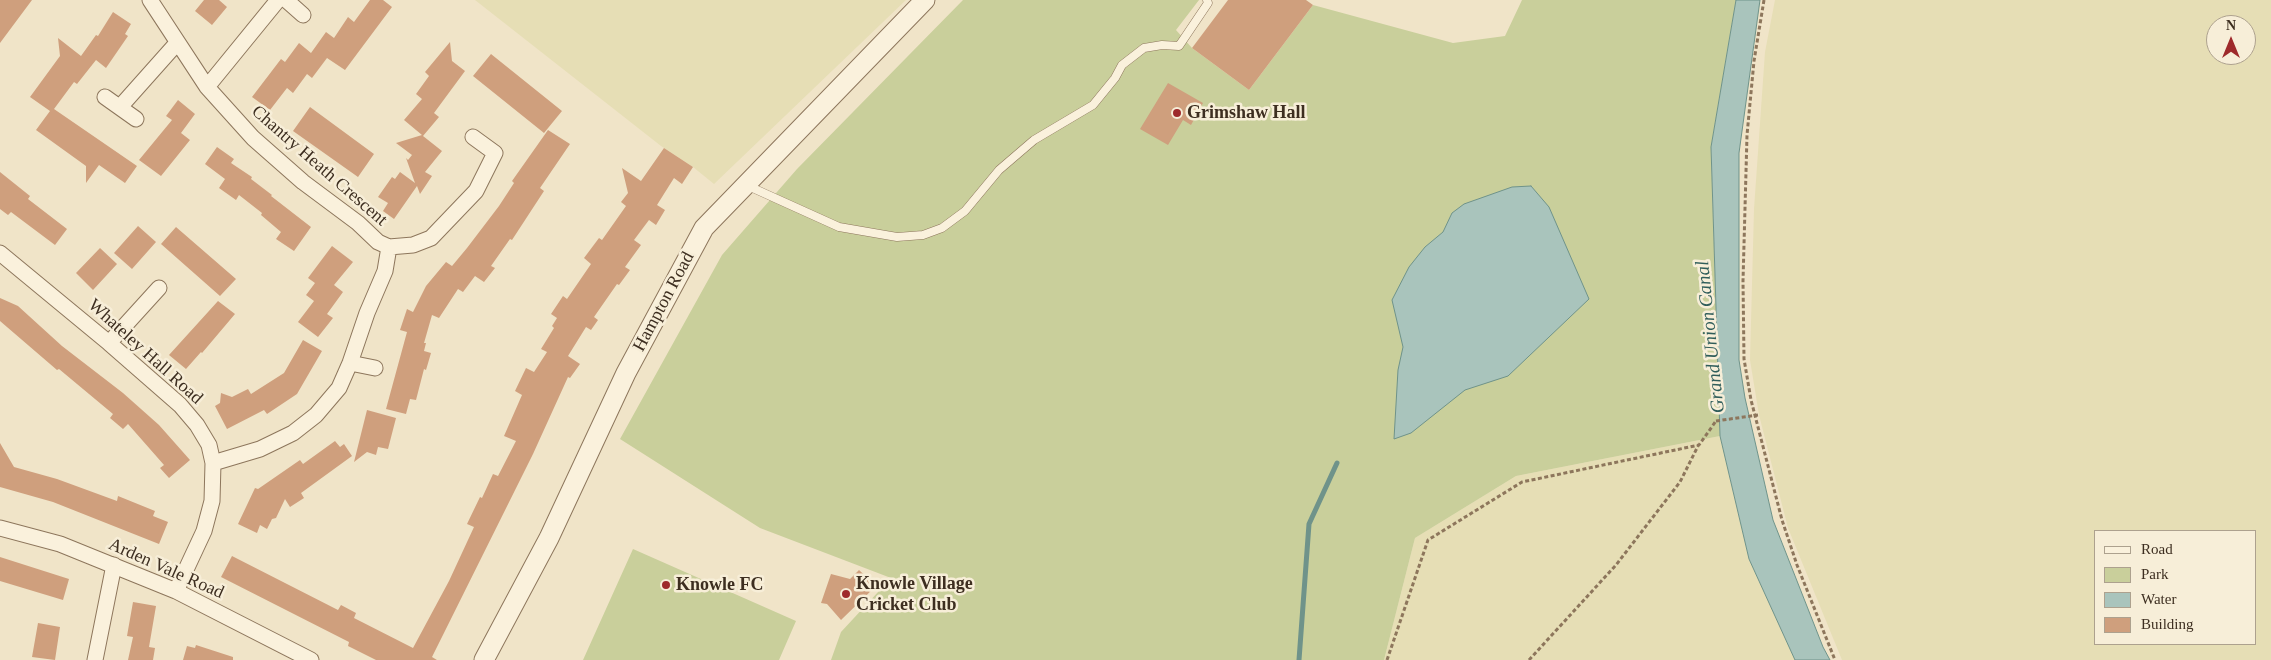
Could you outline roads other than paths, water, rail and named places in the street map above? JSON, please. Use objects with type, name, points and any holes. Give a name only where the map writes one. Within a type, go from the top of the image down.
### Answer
[{"type":"street","name":"Chantry Heath Crescent","points":[[150,0],[207,87],[253,138],[288,169],[358,223],[378,242],[389,247],[413,245],[431,238],[476,191],[495,153],[473,137]]},
{"type":"street","points":[[207,87],[278,0]]},
{"type":"street","points":[[286,0],[303,15]]},
{"type":"street","name":"Hampton Road","points":[[484,660],[549,538],[626,373],[704,228],[744,184],[925,0]]},
{"type":"street","points":[[120,107],[177,43]]},
{"type":"street","points":[[105,97],[136,119]]},
{"type":"street","name":"Chantry Heath Crescent","points":[[213,463],[260,449],[293,433],[316,415],[339,388],[385,271],[389,247]]},
{"type":"street","name":"Whateley Hall Road","points":[[0,253],[109,343],[186,412],[197,425],[209,445],[213,463],[212,501],[204,531],[176,591]]},
{"type":"street","points":[[109,343],[159,288]]},
{"type":"street","points":[[350,363],[375,368]]},
{"type":"street","name":"Arden Vale Road","points":[[0,528],[60,544],[176,591],[311,660]]},
{"type":"street","points":[[95,660],[114,565]]},
{"type":"lane","points":[[744,184],[839,227],[897,237],[923,235],[942,228],[965,211],[999,170],[1034,140],[1093,105],[1115,78],[1122,65],[1144,48],[1162,44],[1179,46],[1208,1]]},
{"type":"water","points":[[1736,0],[1760,0],[1739,153],[1739,360],[1745,398],[1773,520],[1823,647],[1830,660],[1795,660],[1749,559],[1720,436],[1711,147]]},
{"type":"water","points":[[1531,186],[1549,207],[1589,299],[1508,376],[1465,390],[1411,433],[1394,439],[1398,370],[1403,347],[1392,300],[1409,267],[1425,247],[1443,232],[1452,213],[1464,204],[1512,187]]},
{"type":"waterway","points":[[1299,660],[1309,524],[1337,463]]},
{"type":"place","name":"Grimshaw Hall","points":[[1177,113]]},
{"type":"place","name":"Knowle FC","points":[[666,585]]},
{"type":"place","name":"Knowle Village Cricket Club","points":[[846,594]]},
{"type":"water label","name":"Grand Union Canal","points":[[1711,337]]}]
